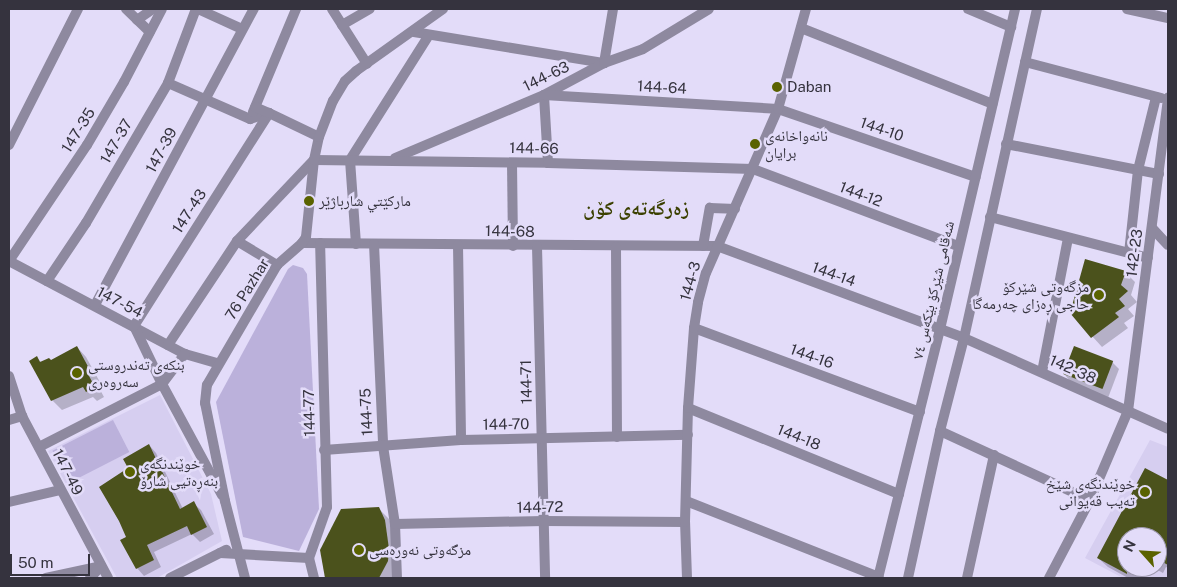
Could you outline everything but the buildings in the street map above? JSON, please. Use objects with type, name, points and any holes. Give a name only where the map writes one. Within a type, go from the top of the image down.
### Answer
[{"type":"street","points":[[9,146],[78,9]]},
{"type":"street","points":[[126,9],[150,32]]},
{"type":"street","points":[[137,20],[153,9]]},
{"type":"street","name":"147-35","points":[[9,261],[87,145],[124,82],[162,9]]},
{"type":"street","points":[[197,9],[242,29]]},
{"type":"street","name":"147-37","points":[[47,281],[86,223],[168,83],[197,9]]},
{"type":"street","name":"147-39","points":[[95,305],[254,9]]},
{"type":"street","name":"147-43","points":[[134,326],[256,117],[296,9]]},
{"type":"street","points":[[332,9],[367,64]]},
{"type":"street","points":[[342,25],[370,9]]},
{"type":"street","points":[[302,243],[308,228],[314,160],[319,136],[330,107],[345,81],[443,9]]},
{"type":"street","points":[[414,32],[604,63],[612,9]]},
{"type":"street","name":"144-63","points":[[390,160],[544,95],[604,63],[644,49],[709,9]]},
{"type":"street","name":"144-3","points":[[687,578],[685,522],[688,408],[694,328],[706,273],[778,109],[806,9]]},
{"type":"street","points":[[968,9],[1011,27]]},
{"type":"street","name":"شەقامی شێرکۆ بێکەس ٧٤","points":[[879,578],[1015,9]]},
{"type":"street","points":[[908,578],[940,431],[964,338],[1037,9]]},
{"type":"street","points":[[1127,9],[1168,18]]},
{"type":"street","points":[[801,28],[993,104]]},
{"type":"street","points":[[356,244],[350,160],[429,35]]},
{"type":"street","points":[[1025,62],[1168,99]]},
{"type":"street","points":[[168,83],[205,100],[256,117],[269,113],[319,136]]},
{"type":"street","points":[[544,95],[548,163]]},
{"type":"street","name":"144-64","points":[[544,95],[778,109]]},
{"type":"street","points":[[1129,253],[1138,170],[1156,97]]},
{"type":"street","name":"142-23","points":[[1049,578],[1090,500],[1128,411],[1167,126],[1168,99]]},
{"type":"street","name":"144-10","points":[[778,109],[976,176]]},
{"type":"street","points":[[1006,144],[1159,174]]},
{"type":"street","points":[[168,345],[237,241],[314,160]]},
{"type":"street","name":"144-66","points":[[314,160],[512,162],[753,169]]},
{"type":"street","points":[[512,162],[513,246]]},
{"type":"street","name":"144-12","points":[[753,169],[958,246]]},
{"type":"street","points":[[703,246],[710,208],[734,210]]},
{"type":"street","points":[[990,216],[1148,258]]},
{"type":"street","points":[[1152,228],[1168,245]]},
{"type":"street","points":[[1042,372],[1068,238]]},
{"type":"street","points":[[237,241],[277,265]]},
{"type":"street","name":"144-68","points":[[302,243],[616,247],[717,246]]},
{"type":"street","name":"76 Pazhar","points":[[245,578],[225,501],[205,403],[207,385],[277,265],[302,243]]},
{"type":"street","name":"144-77","points":[[309,558],[327,508],[320,243]]},
{"type":"street","name":"144-75","points":[[374,244],[383,446],[395,524],[397,578]]},
{"type":"street","points":[[458,245],[461,440]]},
{"type":"street","name":"144-71","points":[[538,246],[545,578]]},
{"type":"street","name":"144-14","points":[[717,246],[964,338]]},
{"type":"street","points":[[616,247],[617,437]]},
{"type":"street","name":"147-54","points":[[9,261],[185,354],[219,364]]},
{"type":"street","points":[[134,326],[162,384],[225,501]]},
{"type":"street","name":"144-16","points":[[694,328],[920,412]]},
{"type":"street","name":"142-38","points":[[964,338],[1168,429]]},
{"type":"street","points":[[39,447],[162,384],[185,354]]},
{"type":"street","name":"147-49","points":[[9,376],[22,416],[108,578]]},
{"type":"street","name":"144-18","points":[[688,408],[899,494]]},
{"type":"street","points":[[9,420],[22,416]]},
{"type":"street","points":[[940,431],[1090,500]]},
{"type":"street","name":"144-70","points":[[324,450],[461,440],[688,435]]},
{"type":"street","points":[[967,578],[994,455]]},
{"type":"street","points":[[9,502],[60,490]]},
{"type":"street","points":[[686,501],[879,578]]},
{"type":"street","name":"144-72","points":[[395,524],[544,521],[685,522]]},
{"type":"street","points":[[170,578],[186,575],[220,553],[237,550],[309,558],[314,578]]},
{"type":"street","points":[[46,578],[101,566]]},
{"type":"street","points":[[90,578],[101,566]]},
{"type":"shaded area","points":[[293,265],[303,268],[307,274],[319,509],[299,551],[243,537],[216,402],[288,269]]},
{"type":"shaded area","name":"خوێندنگەی بنەڕەتیی شارۆ","points":[[160,395],[211,494],[222,541],[157,578],[117,578],[48,451]]},
{"type":"shaded area","points":[[113,420],[129,452],[69,483],[52,451]]},
{"type":"shaded area","name":"خوێندنگەی شێخ تەیب قەیوانی","points":[[1150,440],[1168,447],[1168,575],[1167,578],[1121,577],[1167,577],[1167,527],[1117,527],[1117,575],[1085,558]]},
{"type":"place","name":"Daban","points":[[777,87]]},
{"type":"place","name":"نانەواخانەی برایان","points":[[755,144]]},
{"type":"place","name":"مارکێتي شارباژێر","points":[[309,201]]},
{"type":"place","name":"مزگەوتی شێرکۆ حاجی ڕەزای چەرمەگا","points":[[1099,295]]},
{"type":"place","name":"بنکەی تەندروستی سەروەری","points":[[77,373]]},
{"type":"place","name":"خوێندنگەی بنەڕەتیی شارۆ","points":[[130,472]]},
{"type":"place","name":"خوێندنگەی شێخ تەیب قەیوانی","points":[[1145,492]]},
{"type":"place","name":"مزگەوتی نەورەسی","points":[[359,550]]},
{"type":"district","name":"زەرگەتەی کۆن","points":[[636,208]]}]
